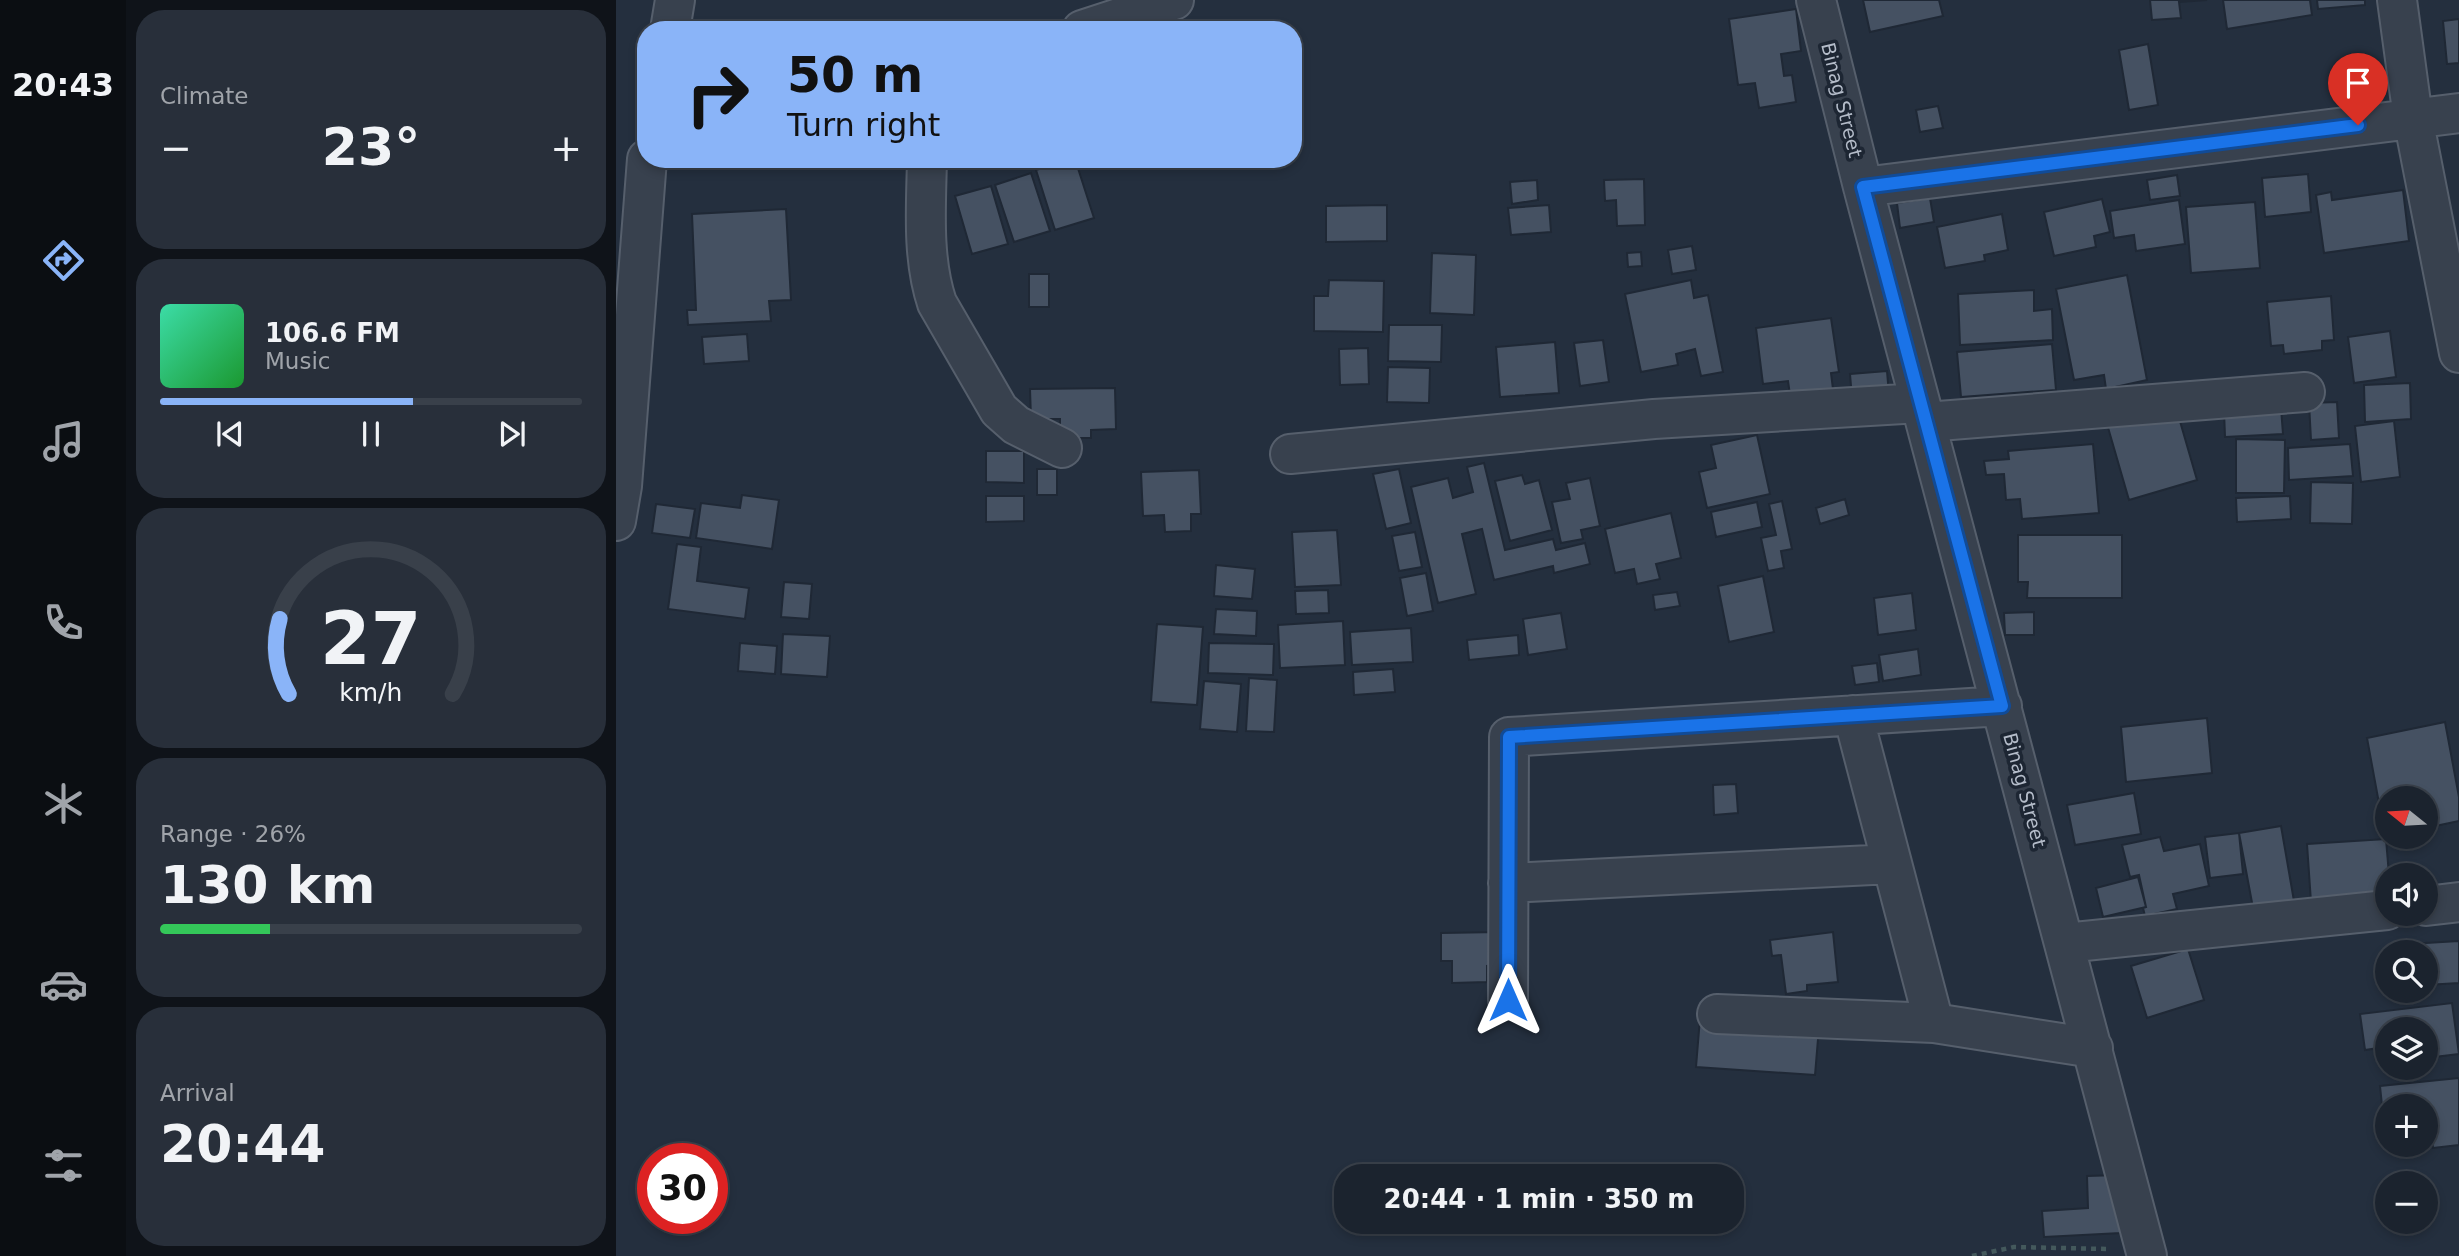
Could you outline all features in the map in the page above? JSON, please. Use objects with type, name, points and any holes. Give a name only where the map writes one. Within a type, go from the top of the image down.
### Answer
[{"type":"street","points":[[672,21],[675,0]]},
{"type":"street","points":[[1110,21],[1174,0]]},
{"type":"street","name":"Binag Street","points":[[1816,0],[1863,187],[2145,1248]]},
{"type":"street","points":[[2397,0],[2413,118],[2459,353]]},
{"type":"street","points":[[1863,187],[2459,113]]},
{"type":"street","points":[[616,521],[622,486],[650,168]]},
{"type":"street","points":[[927,168],[928,260],[937,303],[999,410],[1016,425],[1062,447]]},
{"type":"street","points":[[1290,454],[1654,419],[1923,412],[2305,392]]},
{"type":"street","points":[[1508,1000],[1509,737],[2002,706]]},
{"type":"street","points":[[1853,715],[1934,1023]]},
{"type":"street","points":[[1508,883],[1892,864]]},
{"type":"street","points":[[2438,904],[2459,902]]},
{"type":"street","points":[[2066,943],[2375,910]]},
{"type":"street","points":[[1717,1014],[1934,1023],[2093,1048]]},
{"type":"path","points":[[1972,1256],[2014,1247],[2145,1248]]},
{"type":"building","points":[[1863,0],[1939,0],[1943,16],[1870,32]]},
{"type":"building","points":[[2150,0],[2207,0],[2179,2],[2181,18],[2152,20]]},
{"type":"building","points":[[2223,0],[2310,0],[2312,15],[2227,29]]},
{"type":"building","points":[[2317,0],[2365,0],[2365,5],[2318,9]]},
{"type":"building","points":[[1796,9],[1801,51],[1781,54],[1784,76],[1792,75],[1796,102],[1759,108],[1755,83],[1738,85],[1729,19]]},
{"type":"building","points":[[2459,19],[2459,63],[2447,64],[2443,21]]},
{"type":"building","points":[[2148,44],[2158,105],[2129,110],[2119,50]]},
{"type":"building","points":[[1938,106],[1943,128],[1920,132],[1916,110]]},
{"type":"building","points":[[1078,168],[1094,218],[1055,230],[1036,170]]},
{"type":"building","points":[[1031,173],[1050,231],[1014,242],[995,185]]},
{"type":"building","points":[[2308,174],[2311,212],[2265,217],[2262,178]]},
{"type":"building","points":[[2177,175],[2180,196],[2150,200],[2147,180]]},
{"type":"building","points":[[1644,179],[1645,225],[1617,226],[1616,200],[1605,201],[1604,180]]},
{"type":"building","points":[[1537,180],[1538,200],[1512,204],[1510,182]]},
{"type":"building","points":[[991,186],[1008,244],[972,254],[955,196]]},
{"type":"building","points":[[2403,190],[2409,241],[2324,253],[2316,195],[2331,192],[2332,200]]},
{"type":"building","points":[[1930,198],[1934,222],[1900,228],[1897,203]]},
{"type":"building","points":[[2102,199],[2110,232],[2094,236],[2096,247],[2054,256],[2044,212]]},
{"type":"building","points":[[2179,200],[2185,244],[2136,251],[2134,235],[2114,238],[2110,211]]},
{"type":"building","points":[[2255,202],[2260,268],[2191,273],[2186,207]]},
{"type":"building","points":[[1387,205],[1387,241],[1326,242],[1326,206]]},
{"type":"building","points":[[1549,205],[1551,232],[1511,235],[1508,208]]},
{"type":"building","points":[[786,209],[791,300],[769,301],[771,321],[688,325],[687,310],[696,310],[692,214]]},
{"type":"building","points":[[2002,214],[2008,250],[1984,255],[1985,261],[1945,268],[1937,227]]},
{"type":"building","points":[[1692,246],[1696,270],[1672,274],[1668,250]]},
{"type":"building","points":[[1641,252],[1642,266],[1628,267],[1627,253]]},
{"type":"building","points":[[1432,253],[1476,255],[1474,315],[1430,313]]},
{"type":"building","points":[[1029,274],[1049,274],[1049,307],[1029,307]]},
{"type":"building","points":[[2127,275],[2147,380],[2106,389],[2104,375],[2074,380],[2056,289]]},
{"type":"building","points":[[1329,280],[1384,281],[1383,332],[1314,331],[1314,296],[1328,296]]},
{"type":"building","points":[[1691,280],[1694,298],[1708,295],[1723,372],[1701,376],[1695,349],[1676,354],[1678,365],[1641,372],[1625,294]]},
{"type":"building","points":[[2034,290],[2034,311],[2052,309],[2053,340],[1960,345],[1958,294]]},
{"type":"building","points":[[2331,296],[2334,340],[2322,341],[2322,350],[2284,354],[2283,345],[2271,346],[2267,302]]},
{"type":"building","points":[[1831,318],[1839,372],[1831,373],[1833,389],[1790,395],[1788,381],[1763,384],[1756,328]]},
{"type":"building","points":[[1389,325],[1442,325],[1441,362],[1388,361]]},
{"type":"building","points":[[2390,331],[2396,377],[2354,383],[2348,337]]},
{"type":"building","points":[[747,334],[749,361],[704,364],[702,337]]},
{"type":"building","points":[[1603,340],[1609,382],[1580,386],[1574,343]]},
{"type":"building","points":[[1555,342],[1559,393],[1500,397],[1496,347]]},
{"type":"building","points":[[2052,344],[2056,390],[1961,397],[1957,352]]},
{"type":"building","points":[[1368,348],[1369,384],[1340,385],[1339,349]]},
{"type":"building","points":[[1388,367],[1430,368],[1429,403],[1387,402]]},
{"type":"building","points":[[1887,371],[1889,395],[1852,398],[1850,374]]},
{"type":"building","points":[[2410,383],[2411,419],[2365,422],[2364,385]]},
{"type":"building","points":[[1115,388],[1116,429],[1091,430],[1091,438],[1060,438],[1060,419],[1031,419],[1030,389]]},
{"type":"building","points":[[2337,402],[2339,438],[2311,440],[2309,403]]},
{"type":"building","points":[[2175,404],[2197,480],[2129,500],[2107,424]]},
{"type":"building","points":[[2281,408],[2283,434],[2225,437],[2224,411]]},
{"type":"building","points":[[2394,421],[2400,477],[2361,482],[2355,426]]},
{"type":"building","points":[[1757,435],[1770,494],[1707,508],[1699,472],[1716,468],[1711,445]]},
{"type":"building","points":[[2236,439],[2285,440],[2284,493],[2236,493]]},
{"type":"building","points":[[2093,444],[2099,513],[2022,519],[2020,499],[2006,500],[2004,474],[1986,475],[1984,461],[2009,459],[2008,451]]},
{"type":"building","points":[[2350,444],[2353,476],[2289,480],[2288,448]]},
{"type":"building","points":[[986,451],[1024,451],[1024,483],[986,482]]},
{"type":"building","points":[[1484,463],[1505,550],[1553,539],[1556,550],[1585,543],[1590,564],[1554,573],[1553,566],[1494,580],[1482,529],[1462,534],[1476,594],[1438,603],[1411,487],[1448,478],[1453,498],[1473,492],[1467,467]]},
{"type":"building","points":[[1037,469],[1057,469],[1057,495],[1037,495]]},
{"type":"building","points":[[1399,469],[1411,523],[1386,529],[1373,474]]},
{"type":"building","points":[[1199,470],[1201,514],[1191,514],[1191,531],[1165,532],[1164,515],[1143,516],[1141,472]]},
{"type":"building","points":[[1522,475],[1525,484],[1539,480],[1552,530],[1510,541],[1495,481]]},
{"type":"building","points":[[1590,478],[1600,526],[1581,530],[1583,539],[1561,543],[1552,502],[1570,499],[1566,483]]},
{"type":"building","points":[[2311,482],[2353,483],[2352,524],[2310,523]]},
{"type":"building","points":[[742,495],[779,500],[772,549],[696,538],[701,503],[740,508]]},
{"type":"building","points":[[986,496],[1024,496],[1024,521],[986,522]]},
{"type":"building","points":[[2290,496],[2291,519],[2237,522],[2236,498]]},
{"type":"building","points":[[1845,499],[1849,515],[1820,524],[1816,508]]},
{"type":"building","points":[[1782,501],[1792,549],[1781,551],[1784,568],[1768,571],[1761,538],[1776,535],[1769,504]]},
{"type":"building","points":[[1757,502],[1762,527],[1716,537],[1711,512]]},
{"type":"building","points":[[656,504],[695,509],[690,538],[652,533]]},
{"type":"building","points":[[1671,513],[1681,558],[1656,564],[1660,579],[1637,584],[1634,569],[1615,573],[1605,529]]},
{"type":"building","points":[[1337,530],[1341,585],[1295,587],[1292,532]]},
{"type":"building","points":[[1415,532],[1422,567],[1399,571],[1392,536]]},
{"type":"building","points":[[2018,535],[2122,535],[2122,598],[2027,598],[2028,582],[2018,582]]},
{"type":"building","points":[[677,544],[701,547],[697,581],[749,588],[745,619],[668,609]]},
{"type":"building","points":[[1216,565],[1255,569],[1252,599],[1214,596]]},
{"type":"building","points":[[1426,573],[1433,611],[1407,616],[1400,578]]},
{"type":"building","points":[[1763,576],[1774,632],[1729,642],[1718,586]]},
{"type":"building","points":[[784,582],[812,584],[809,619],[781,617]]},
{"type":"building","points":[[1328,590],[1329,613],[1296,614],[1295,591]]},
{"type":"building","points":[[1677,592],[1680,606],[1655,610],[1653,595]]},
{"type":"building","points":[[1912,593],[1916,630],[1878,635],[1874,598]]},
{"type":"building","points":[[1216,609],[1257,611],[1256,636],[1214,634]]},
{"type":"building","points":[[2034,612],[2034,635],[2005,635],[2004,613]]},
{"type":"building","points":[[1561,613],[1567,649],[1528,655],[1523,619]]},
{"type":"building","points":[[1343,621],[1345,665],[1280,668],[1278,625]]},
{"type":"building","points":[[1157,624],[1203,627],[1197,705],[1151,702]]},
{"type":"building","points":[[1411,628],[1413,662],[1352,665],[1350,632]]},
{"type":"building","points":[[783,634],[830,636],[827,677],[781,674]]},
{"type":"building","points":[[1518,635],[1519,655],[1469,660],[1467,640]]},
{"type":"building","points":[[740,643],[777,646],[775,674],[738,671]]},
{"type":"building","points":[[1209,643],[1274,644],[1273,675],[1208,673]]},
{"type":"building","points":[[1918,649],[1921,675],[1883,681],[1879,655]]},
{"type":"building","points":[[1877,663],[1879,682],[1855,685],[1852,666]]},
{"type":"building","points":[[1393,669],[1395,692],[1354,695],[1353,672]]},
{"type":"building","points":[[1249,678],[1277,680],[1274,732],[1246,731]]},
{"type":"building","points":[[1204,681],[1241,684],[1237,732],[1200,729]]},
{"type":"building","points":[[2207,718],[2212,773],[2126,782],[2121,727]]},
{"type":"building","points":[[2445,722],[2459,797],[2459,821],[2438,825],[2438,786],[2376,786],[2367,738]]},
{"type":"building","points":[[1736,784],[1738,813],[1714,815],[1713,785]]},
{"type":"building","points":[[2134,793],[2141,834],[2075,845],[2067,805]]},
{"type":"building","points":[[2281,826],[2294,901],[2253,908],[2239,833]]},
{"type":"building","points":[[2239,833],[2243,874],[2210,878],[2205,837]]},
{"type":"building","points":[[2160,837],[2164,851],[2200,844],[2209,886],[2173,894],[2177,909],[2145,916],[2143,908],[2146,907],[2139,875],[2130,877],[2122,845]]},
{"type":"building","points":[[2375,840],[2375,849],[2387,849],[2388,863],[2375,863],[2375,897],[2311,902],[2307,844]]},
{"type":"building","points":[[2138,877],[2146,907],[2103,917],[2096,888]]},
{"type":"building","points":[[1499,932],[1499,965],[1487,966],[1487,982],[1452,983],[1452,961],[1441,961],[1441,933]]},
{"type":"building","points":[[1833,932],[1838,982],[1807,985],[1807,991],[1786,994],[1781,955],[1772,956],[1770,940]]},
{"type":"building","points":[[2459,941],[2459,983],[2438,984],[2438,942]]},
{"type":"building","points":[[2188,949],[2204,1000],[2147,1018],[2131,966]]},
{"type":"building","points":[[2452,1003],[2459,1054],[2438,1057],[2438,1017],[2375,1017],[2375,1049],[2365,1050],[2360,1014]]},
{"type":"building","points":[[1700,1018],[1819,1027],[1815,1075],[1696,1067]]},
{"type":"building","points":[[2459,1078],[2459,1145],[2438,1147],[2438,1094],[2381,1094],[2380,1086]]},
{"type":"building","points":[[2118,1175],[2121,1233],[2044,1237],[2042,1211],[2088,1208],[2087,1176]]},
{"type":"route","points":[[1508,1000],[1509,737],[2002,706],[1863,187],[2358,125]]}]
